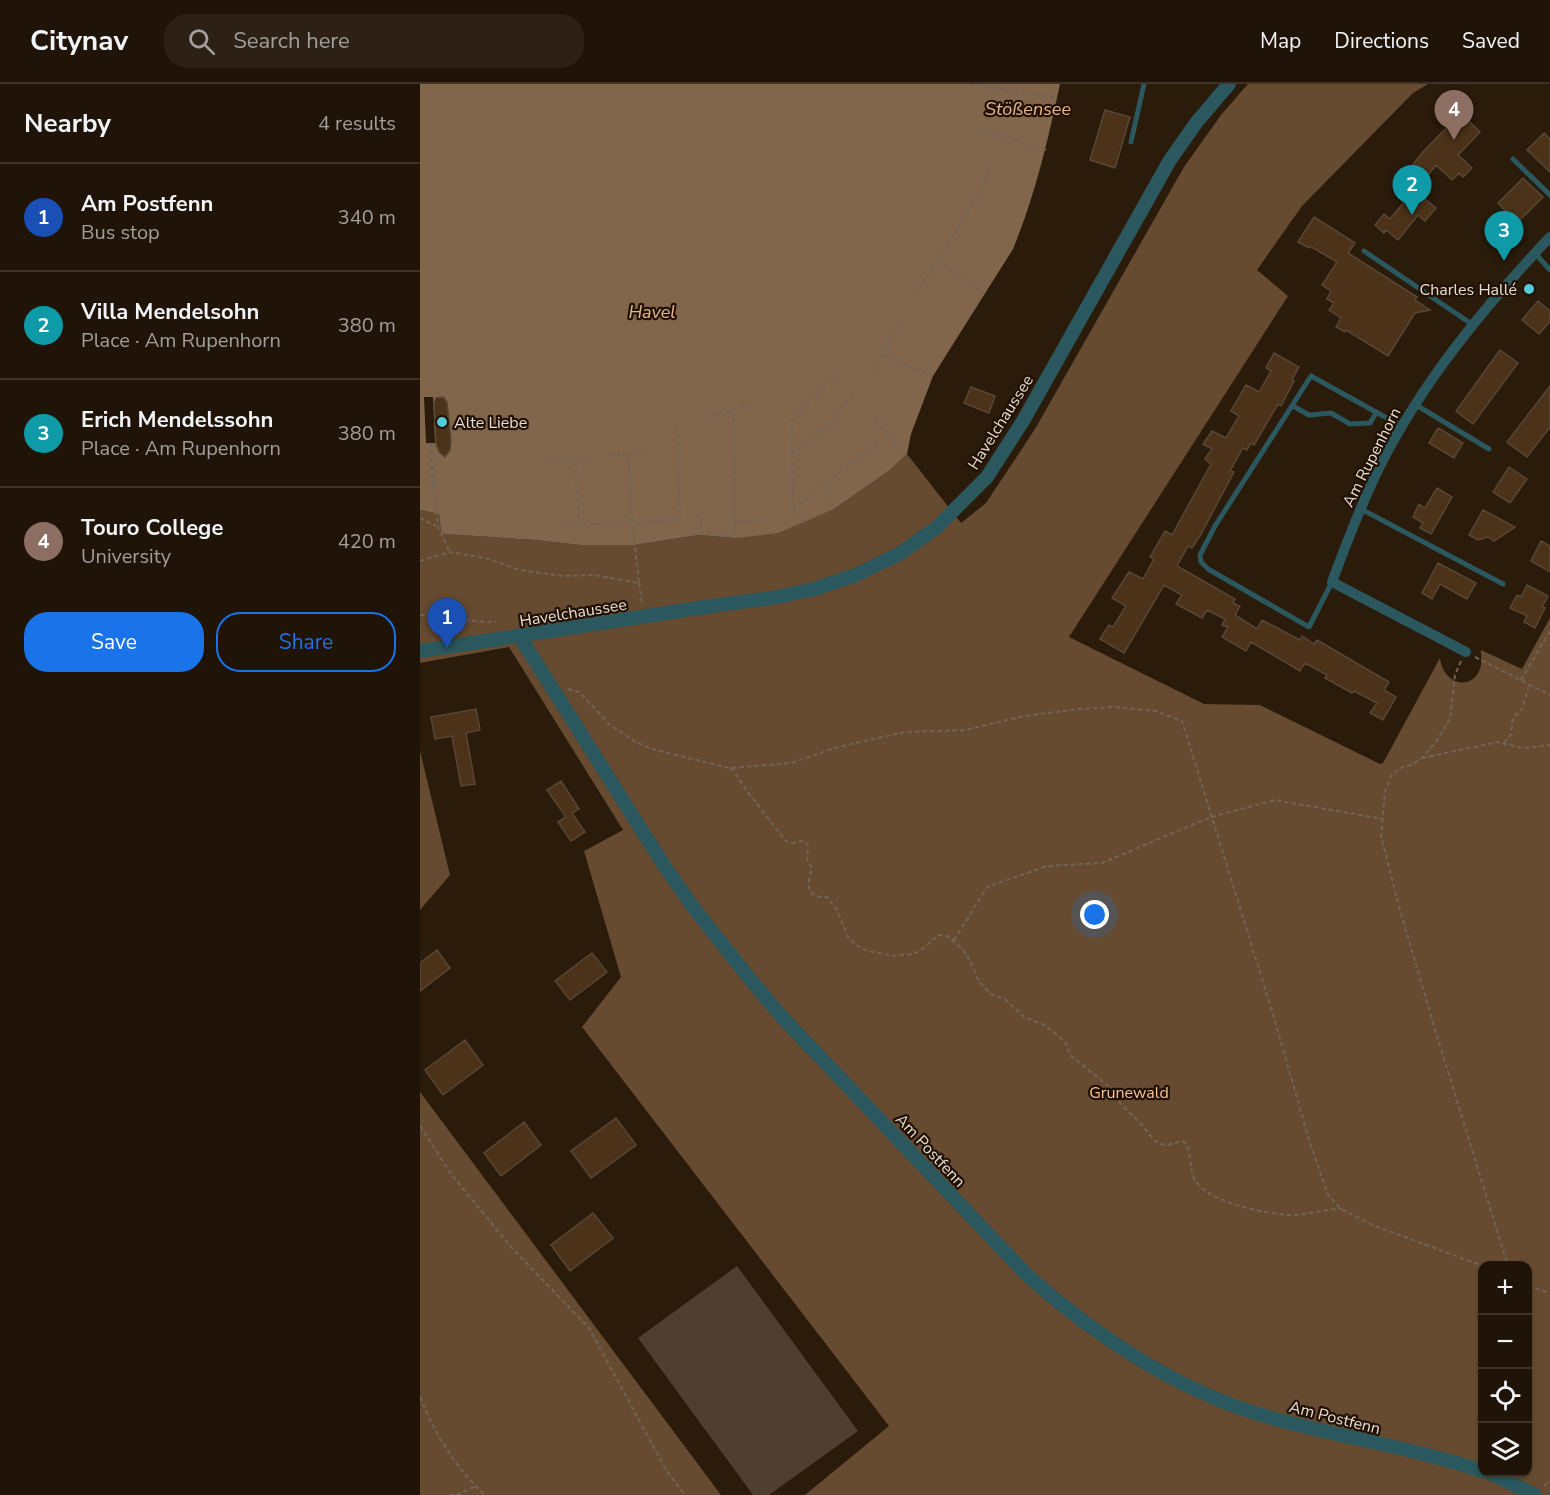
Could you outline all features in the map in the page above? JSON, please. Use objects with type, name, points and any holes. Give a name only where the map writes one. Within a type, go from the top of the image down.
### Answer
[{"type":"street","name":"Havelchaussee","points":[[420,651],[772,598],[814,589],[856,575],[899,554],[936,528],[987,477],[1023,421],[1170,160],[1196,123],[1229,84]]},
{"type":"street","name":"Am Rupenhorn","points":[[1332,582],[1380,467],[1415,405],[1490,303],[1550,237]]},
{"type":"street","points":[[1332,582],[1466,652]]},
{"type":"street","name":"Am Postfenn","points":[[520,637],[665,867],[750,979],[783,1018],[1019,1267],[1058,1304],[1127,1351],[1206,1394],[1262,1415],[1452,1461],[1478,1470]]},
{"type":"street","points":[[1502,1477],[1539,1492]]},
{"type":"lane","points":[[1131,142],[1144,84]]},
{"type":"lane","points":[[1513,159],[1550,195]]},
{"type":"lane","points":[[1364,251],[1473,325]]},
{"type":"lane","points":[[1535,253],[1550,270]]},
{"type":"lane","points":[[1332,582],[1309,627],[1208,569],[1200,555],[1215,526],[1311,376],[1402,427]]},
{"type":"lane","points":[[1415,405],[1489,449]]},
{"type":"lane","points":[[1293,406],[1309,415],[1331,413],[1350,424],[1370,423],[1377,412]]},
{"type":"lane","points":[[1361,509],[1503,584]]},
{"type":"path","points":[[969,84],[1057,98]]},
{"type":"path","points":[[977,129],[1046,150]]},
{"type":"path","points":[[915,296],[980,192],[990,165]]},
{"type":"path","points":[[937,261],[984,293]]},
{"type":"path","points":[[873,371],[900,322]]},
{"type":"path","points":[[881,355],[933,376]]},
{"type":"path","points":[[804,523],[793,509],[792,419],[838,373]]},
{"type":"path","points":[[792,455],[834,419],[854,392]]},
{"type":"path","points":[[711,416],[750,405]]},
{"type":"path","points":[[734,411],[735,538]]},
{"type":"path","points":[[875,419],[904,456]]},
{"type":"path","points":[[559,526],[680,520],[677,424]]},
{"type":"path","points":[[431,443],[432,488],[434,488],[438,527],[450,552]]},
{"type":"path","points":[[836,508],[823,486],[877,443]]},
{"type":"path","points":[[608,455],[646,453]]},
{"type":"path","points":[[628,454],[632,521],[644,618]]},
{"type":"path","points":[[542,460],[594,460]]},
{"type":"path","points":[[575,460],[579,524]]},
{"type":"path","points":[[793,509],[814,493]]},
{"type":"path","points":[[702,510],[700,533],[735,533]]},
{"type":"path","points":[[420,518],[438,527]]},
{"type":"path","points":[[734,522],[766,520]]},
{"type":"path","points":[[420,561],[450,552],[486,558],[520,570],[563,576],[594,575],[639,583]]},
{"type":"path","points":[[420,615],[436,615],[479,623],[496,622]]},
{"type":"path","points":[[1521,680],[1550,631]]},
{"type":"path","points":[[1506,1261],[1398,903],[1382,836],[1385,792],[1392,774],[1403,766],[1412,765],[1422,758],[1436,742],[1450,719],[1455,675],[1466,652],[1550,695]]},
{"type":"path","points":[[1504,743],[1511,734],[1513,718],[1522,709],[1530,684]]},
{"type":"path","points":[[558,694],[568,689],[575,689],[610,725],[636,742],[652,749],[729,768],[791,763],[867,739],[905,732],[965,730],[1024,716],[1079,709],[1114,707],[1156,711],[1182,721],[1328,1195],[1341,1209],[1375,1226],[1478,1264]]},
{"type":"path","points":[[1422,758],[1498,742],[1522,748],[1550,745]]},
{"type":"path","points":[[729,768],[733,770],[786,841],[792,843],[803,841],[808,845],[807,859],[812,868],[807,883],[809,888],[817,896],[827,897],[837,910],[844,931],[856,945],[877,953],[913,954],[939,934],[948,936],[967,955],[980,983],[986,989],[1006,1000],[1024,1017],[1046,1025],[1066,1043],[1070,1056],[1112,1089],[1119,1102],[1154,1140],[1167,1145],[1183,1141],[1189,1150],[1192,1172],[1202,1189],[1227,1201],[1267,1212],[1293,1215],[1341,1209]]},
{"type":"path","points":[[953,941],[987,887],[1047,866],[1102,862],[1211,817],[1275,800],[1383,819]]},
{"type":"path","points":[[420,1126],[451,1174],[511,1247],[589,1328],[666,1470],[685,1495]]},
{"type":"path","points":[[1532,1288],[1550,1293]]},
{"type":"path","points":[[420,1397],[435,1433],[456,1464],[485,1495]]},
{"type":"path","points":[[1539,1492],[1550,1480]]},
{"type":"path","points":[[449,1495],[459,1494],[476,1486]]},
{"type":"shaded area","points":[[737,1266],[858,1431],[769,1495],[753,1495],[638,1338]]},
{"type":"green space","name":"Grunewald","points":[[1248,84],[1428,84],[1413,93],[1302,206],[1257,270],[1288,296],[1069,637],[1204,704],[1260,705],[1380,764],[1383,763],[1440,658],[1446,674],[1458,682],[1470,681],[1476,676],[1481,667],[1481,650],[1522,669],[1550,618],[1550,1495],[805,1495],[889,1426],[582,1027],[621,977],[584,851],[623,830],[509,647],[420,663],[420,510],[439,514],[441,530],[444,534],[580,545],[634,545],[699,535],[735,538],[834,509],[890,470],[907,454],[961,523],[986,503],[1035,429],[1184,167],[1221,115]]},
{"type":"green space","points":[[420,751],[450,875],[420,910]]},
{"type":"green space","points":[[420,1092],[721,1495],[420,1495]]},
{"type":"water","name":"Havel","points":[[420,84],[1060,84],[1046,147],[1013,249],[933,376],[911,434],[907,454],[890,470],[834,509],[778,533],[735,538],[699,535],[634,545],[580,545],[444,534],[441,531],[439,514],[420,510]]},
{"type":"pier","points":[[424,397],[433,397],[435,443],[426,443]]},
{"type":"building","points":[[1448,101],[1480,132],[1458,155],[1472,168],[1463,177],[1459,173],[1452,180],[1436,165],[1415,191],[1436,208],[1425,221],[1418,215],[1398,240],[1386,230],[1384,233],[1375,225],[1384,214],[1390,219],[1414,190],[1401,180],[1422,153],[1452,122],[1439,110]]},
{"type":"building","points":[[1105,110],[1130,117],[1115,168],[1090,160]]},
{"type":"building","points":[[1544,133],[1550,139],[1550,172],[1527,150]]},
{"type":"building","points":[[1523,178],[1543,197],[1517,223],[1498,203]]},
{"type":"building","points":[[1314,217],[1355,243],[1348,253],[1417,297],[1415,300],[1430,310],[1415,313],[1388,356],[1346,330],[1345,332],[1336,327],[1341,318],[1329,310],[1334,303],[1327,299],[1331,291],[1322,285],[1337,262],[1310,246],[1309,248],[1298,242]]},
{"type":"building","points":[[1538,301],[1550,311],[1550,321],[1539,334],[1522,320]]},
{"type":"building","points":[[1500,350],[1518,363],[1473,424],[1456,411]]},
{"type":"building","points":[[1274,353],[1299,367],[1292,379],[1294,381],[1281,406],[1278,404],[1254,445],[1251,443],[1247,450],[1243,448],[1230,471],[1234,472],[1201,534],[1192,548],[1188,546],[1177,566],[1235,599],[1233,603],[1240,606],[1235,615],[1257,629],[1262,620],[1300,640],[1302,636],[1314,644],[1317,640],[1389,682],[1384,690],[1396,697],[1383,720],[1370,713],[1377,703],[1354,691],[1352,693],[1325,678],[1327,675],[1305,663],[1300,671],[1251,642],[1246,651],[1222,637],[1228,627],[1222,625],[1225,619],[1207,610],[1202,618],[1176,604],[1182,595],[1164,585],[1124,653],[1100,639],[1109,625],[1113,627],[1126,606],[1112,598],[1129,572],[1143,579],[1154,559],[1150,557],[1165,531],[1172,535],[1211,464],[1205,459],[1212,449],[1203,444],[1212,431],[1226,438],[1239,416],[1231,411],[1246,385],[1259,392],[1271,371],[1266,368]]},
{"type":"building","points":[[1550,386],[1550,427],[1527,457],[1507,442]]},
{"type":"building","points":[[971,387],[995,396],[989,413],[964,403]]},
{"type":"building","name":"Alte Liebe","points":[[443,397],[447,402],[451,441],[450,450],[445,457],[439,452],[436,444],[434,403],[436,398]]},
{"type":"building","points":[[1438,428],[1463,443],[1454,458],[1429,443]]},
{"type":"building","points":[[1509,467],[1527,479],[1510,503],[1493,492]]},
{"type":"building","points":[[1437,488],[1452,497],[1431,534],[1420,528],[1423,523],[1413,517],[1419,504],[1425,508]]},
{"type":"building","points":[[1483,510],[1515,527],[1494,541],[1488,537],[1478,540],[1469,535]]},
{"type":"building","points":[[1541,541],[1550,546],[1550,572],[1531,561]]},
{"type":"building","points":[[1438,563],[1476,583],[1467,599],[1440,584],[1432,599],[1422,593]]},
{"type":"building","points":[[1527,585],[1548,596],[1535,628],[1524,622],[1527,616],[1510,608],[1517,595],[1521,597]]},
{"type":"building","points":[[476,709],[480,730],[466,733],[475,784],[461,786],[452,736],[435,739],[431,717]]},
{"type":"building","points":[[561,781],[579,809],[572,813],[585,832],[571,841],[558,822],[566,817],[547,790]]},
{"type":"building","points":[[437,950],[450,968],[420,991],[420,963]]},
{"type":"building","points":[[592,953],[607,972],[570,1000],[555,981]]},
{"type":"building","points":[[465,1040],[483,1065],[443,1095],[425,1070]]},
{"type":"building","points":[[616,1118],[636,1145],[591,1178],[571,1151]]},
{"type":"building","points":[[524,1122],[541,1145],[501,1176],[484,1153]]},
{"type":"building","points":[[593,1213],[613,1238],[570,1271],[551,1245]]},
{"type":"place","name":"Touro College","points":[[1454,140]]},
{"type":"place","name":"Villa Mendelsohn","points":[[1412,215]]},
{"type":"place","name":"Erich Mendelssohn","points":[[1504,261]]},
{"type":"place","name":"Charles Hallé","points":[[1529,289]]},
{"type":"place","name":"Alte Liebe","points":[[442,422]]},
{"type":"place","name":"Am Postfenn","points":[[447,648]]},
{"type":"water label","name":"Stößensee","points":[[1028,109]]}]
